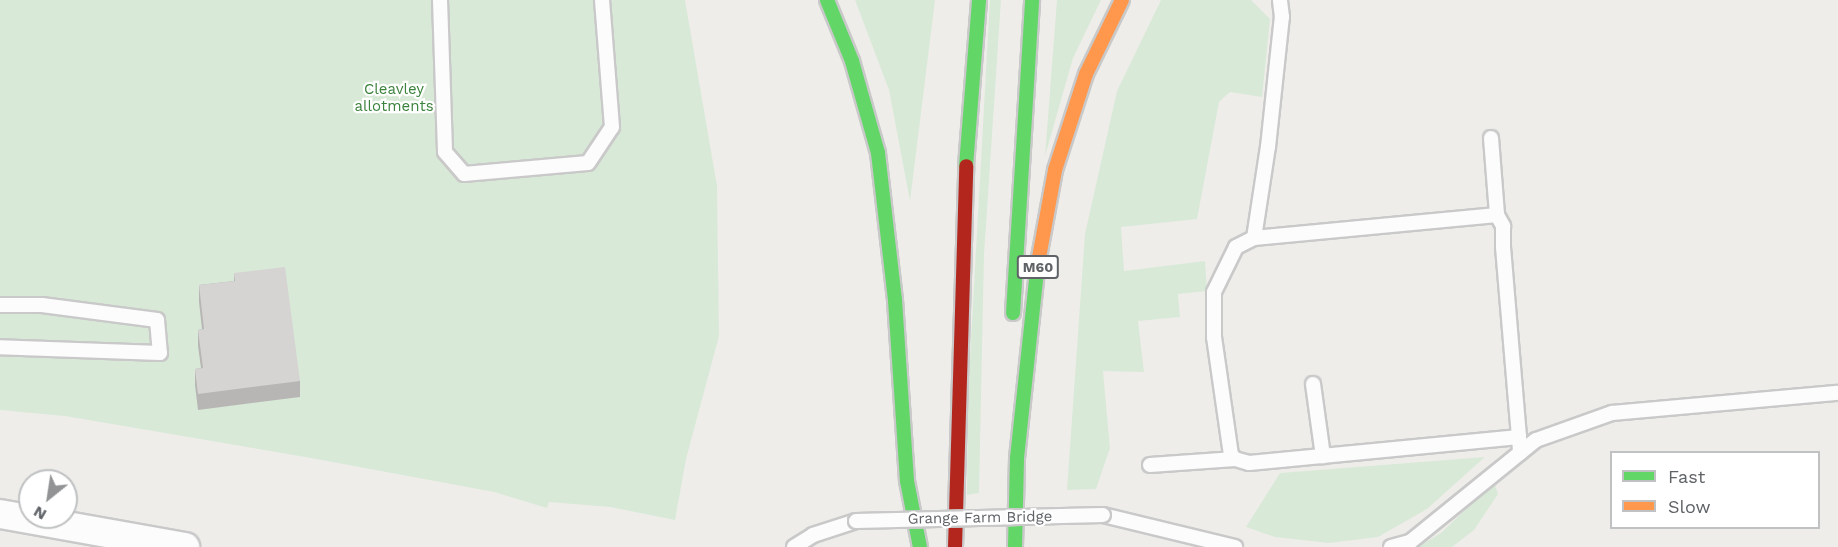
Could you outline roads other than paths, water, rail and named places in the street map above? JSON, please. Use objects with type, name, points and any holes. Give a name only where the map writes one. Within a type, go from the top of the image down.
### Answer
[{"type":"highway","points":[[827,0],[852,61],[878,153],[895,300],[907,481],[920,547]]},
{"type":"highway","points":[[955,547],[962,219],[979,0]]},
{"type":"highway","name":"M60","points":[[1012,327],[1032,0]]},
{"type":"highway","name":"M60","points":[[1015,547],[1017,458],[1026,348],[1043,229],[1055,170],[1086,74],[1122,0]]},
{"type":"highway","name":"M60","points":[[1011,374],[1015,547]]},
{"type":"street","points":[[0,514],[185,547]]},
{"type":"lane","points":[[441,0],[445,152],[464,174],[588,163],[612,127],[602,0]]},
{"type":"lane","points":[[1254,238],[1269,135],[1282,17],[1280,0]]},
{"type":"lane","points":[[1491,138],[1497,215],[1503,226],[1520,453]]},
{"type":"lane","points":[[1235,459],[1231,455],[1214,337],[1214,292],[1236,247],[1254,238],[1497,215]]},
{"type":"lane","points":[[0,305],[42,305],[157,320],[160,352],[0,347]]},
{"type":"lane","points":[[1314,384],[1323,456]]},
{"type":"lane","points":[[1391,547],[1410,542],[1536,440],[1612,413],[1838,393]]},
{"type":"lane","points":[[1150,465],[1235,459],[1249,462],[1519,437]]},
{"type":"lane","name":"Grange Farm Bridge","points":[[794,547],[813,535],[856,522],[1103,515],[1235,547]]},
{"type":"park label","name":"Cleavley allotments","points":[[394,98]]}]
